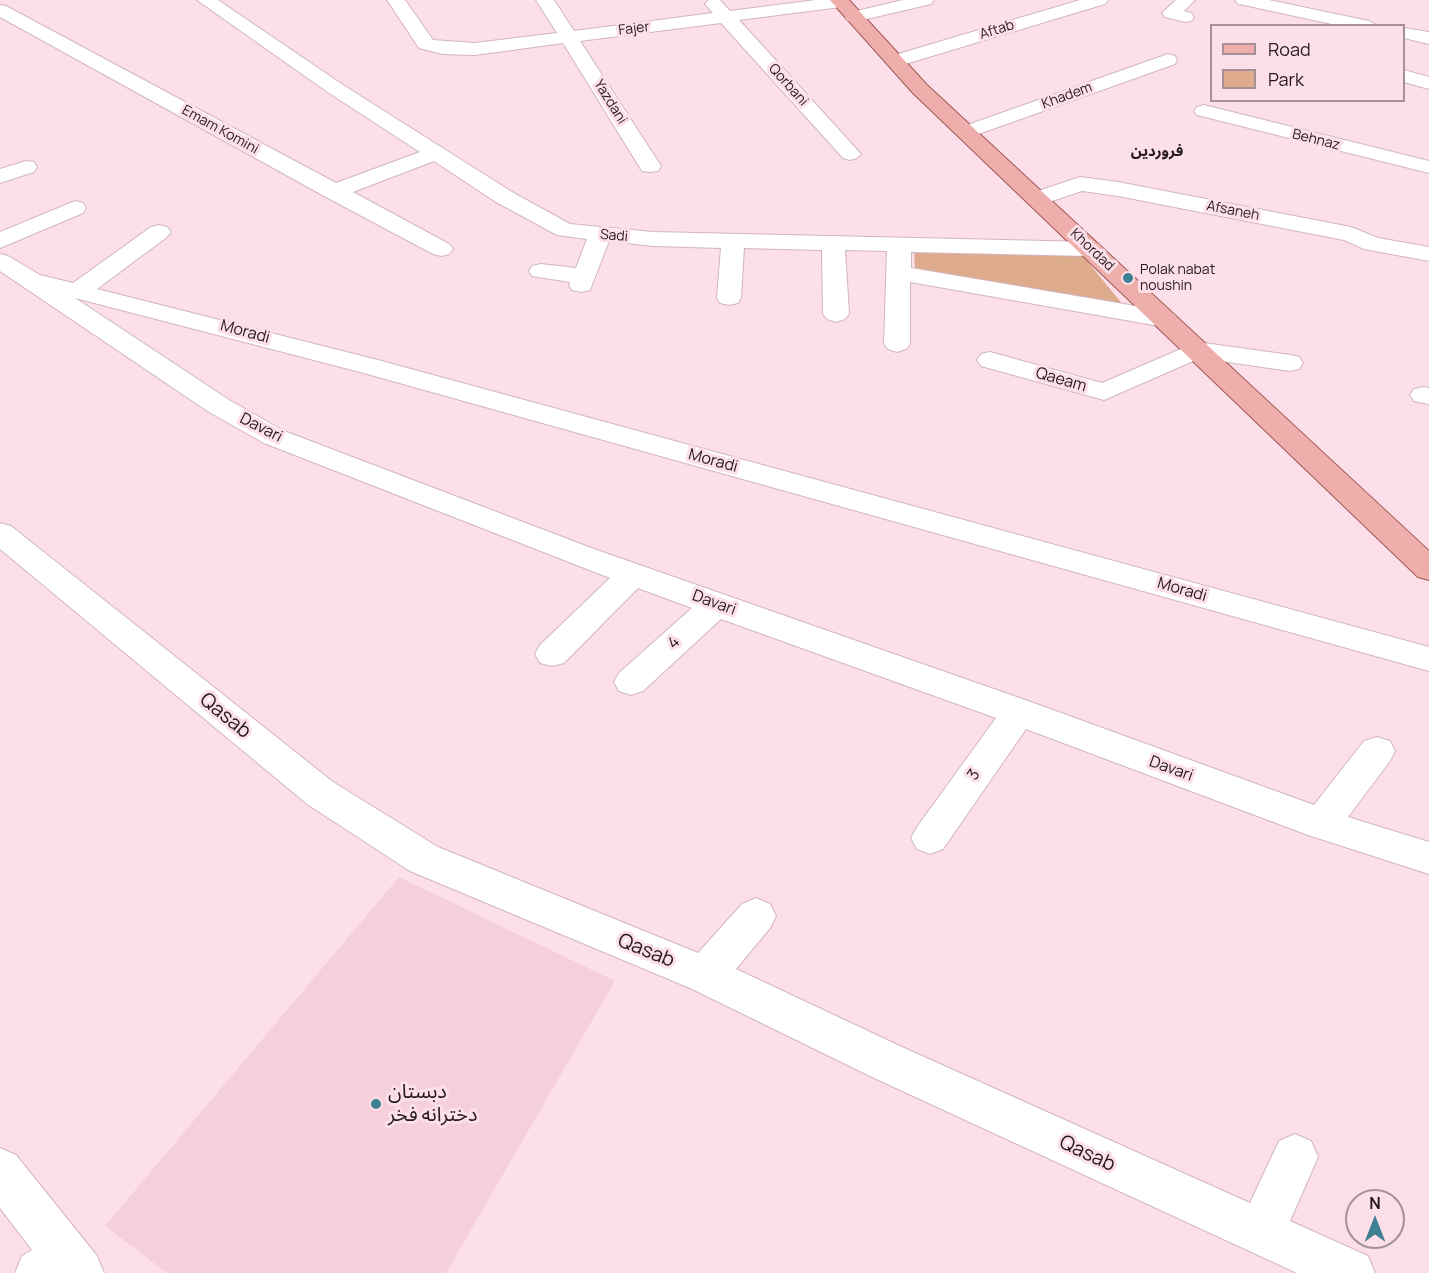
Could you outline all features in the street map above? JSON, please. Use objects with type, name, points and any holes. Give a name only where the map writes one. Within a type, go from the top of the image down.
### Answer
[{"type":"main road","name":"Khordad","points":[[845,6],[894,61],[966,132],[1429,569]]},
{"type":"street","name":"Sadi","points":[[206,0],[336,89],[504,197],[565,230],[653,239],[1091,249]]},
{"type":"street","name":"Fajer","points":[[396,0],[426,44],[442,48],[475,49],[726,17],[925,0]]},
{"type":"street","name":"Yazdani","points":[[545,0],[650,166]]},
{"type":"street","name":"Qorbani","points":[[711,0],[850,154]]},
{"type":"street","name":"Aftab","points":[[894,61],[1099,0]]},
{"type":"street","points":[[1244,0],[1334,22],[1352,24]]},
{"type":"street","name":"Emam Komini","points":[[0,10],[441,249]]},
{"type":"street","points":[[1405,33],[1429,38]]},
{"type":"street","points":[[976,37],[1005,48]]},
{"type":"street","name":"Khadem","points":[[966,132],[1168,60]]},
{"type":"street","points":[[1405,76],[1429,83]]},
{"type":"street","name":"Behnaz","points":[[1204,111],[1429,167]]},
{"type":"street","points":[[334,192],[436,153]]},
{"type":"street","points":[[0,177],[26,167]]},
{"type":"street","name":"Afsaneh","points":[[1037,199],[1080,184],[1118,189],[1350,234],[1372,244],[1429,254]]},
{"type":"street","points":[[0,241],[75,208]]},
{"type":"street","points":[[78,291],[159,232]]},
{"type":"street","points":[[541,271],[583,280],[600,235]]},
{"type":"street","points":[[729,298],[732,240]]},
{"type":"street","points":[[833,243],[836,314]]},
{"type":"street","points":[[897,344],[900,244]]},
{"type":"street","name":"Moradi","points":[[0,261],[32,280],[232,328],[1429,659]]},
{"type":"street","points":[[899,273],[1165,319]]},
{"type":"street","name":"Davari","points":[[32,280],[219,406],[274,437],[633,574],[1019,712],[1321,824],[1429,858]]},
{"type":"street","points":[[1197,350],[1290,363]]},
{"type":"street","name":"Qaeam","points":[[990,360],[1104,392],[1197,350]]},
{"type":"street","name":"Qasab","points":[[0,533],[320,793],[424,859],[705,975],[1351,1273]]},
{"type":"street","points":[[552,654],[633,574]]},
{"type":"street","name":"4","points":[[631,682],[717,604]]},
{"type":"street","name":"3","points":[[930,838],[1019,712]]},
{"type":"street","points":[[1321,824],[1377,752]]},
{"type":"street","points":[[705,975],[756,916]]},
{"type":"street","points":[[1260,1233],[1295,1157]]},
{"type":"street","points":[[0,1171],[61,1267]]},
{"type":"shaded area","name":"دبستان دخترانه فخر","points":[[399,877],[615,981],[446,1273],[167,1273],[105,1226]]},
{"type":"green space","points":[[914,250],[1083,256],[1124,306],[915,270]]},
{"type":"place","name":"Polak nabat noushin","points":[[1128,278]]},
{"type":"place","name":"دبستان دخترانه فخر","points":[[376,1104]]},
{"type":"district","name":"فروردین","points":[[1157,152]]}]
